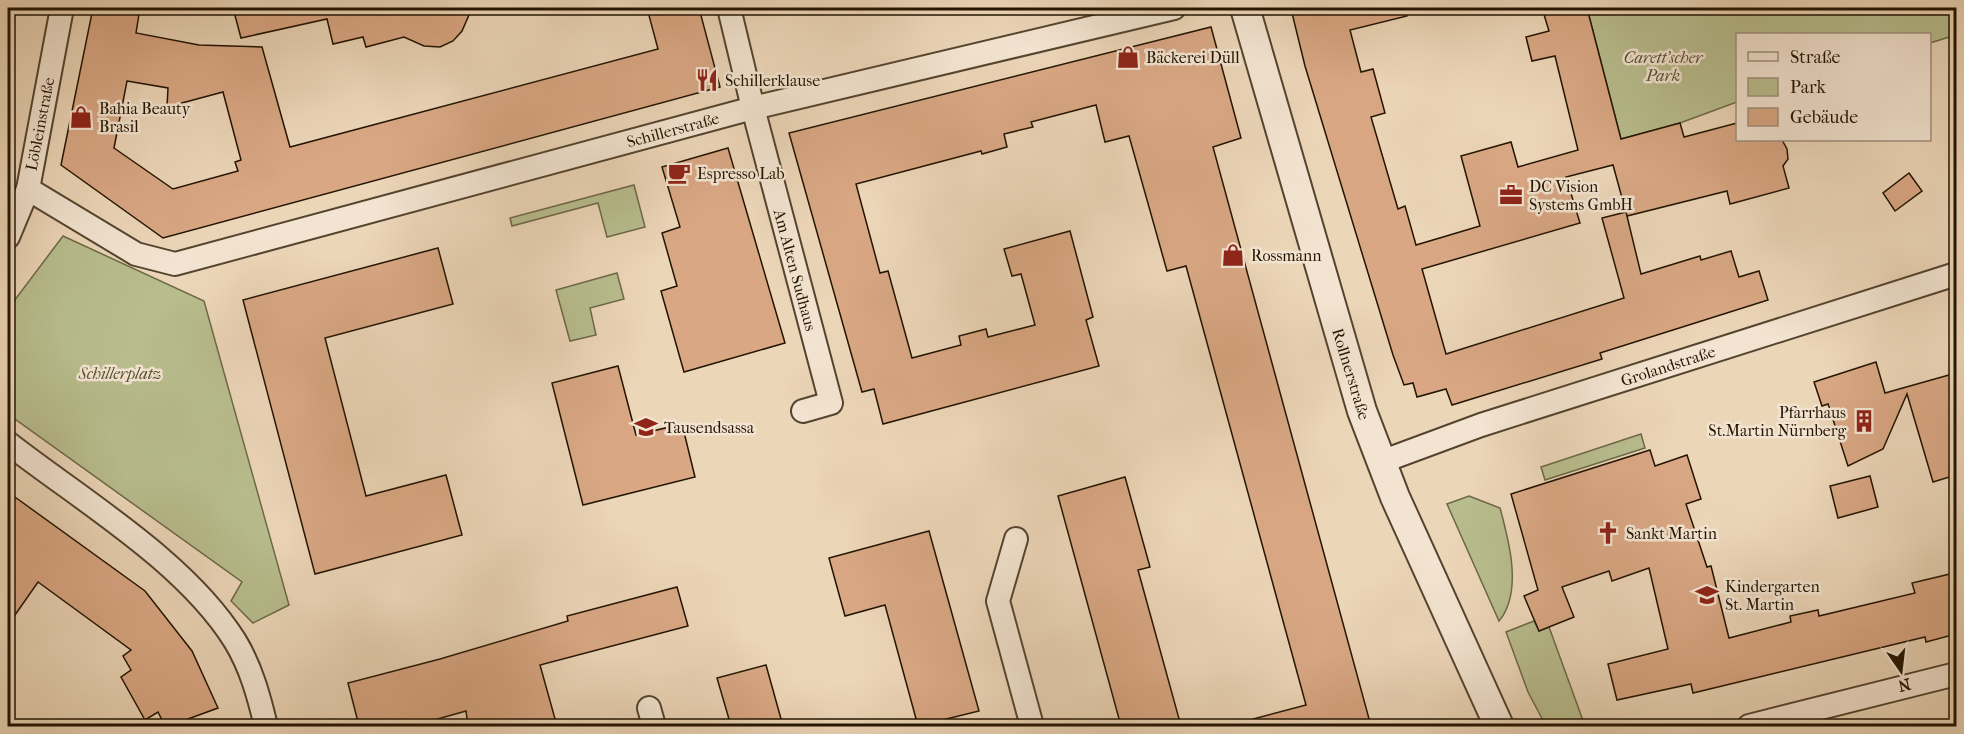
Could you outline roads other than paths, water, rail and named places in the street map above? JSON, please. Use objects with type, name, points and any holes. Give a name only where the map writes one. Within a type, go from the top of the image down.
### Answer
[{"type":"street","name":"Löbleinstraße","points":[[8,237],[28,189],[62,8]]},
{"type":"street","points":[[729,8],[753,108]]},
{"type":"street","name":"Schillerstraße","points":[[28,189],[136,254],[175,264],[753,108],[1174,8]]},
{"type":"street","name":"Rollnerstraße","points":[[1245,8],[1354,386],[1381,462],[1499,726]]},
{"type":"street","name":"Am Alten Sudhaus","points":[[753,108],[831,403],[803,411]]},
{"type":"street","name":"Grolandstraße","points":[[1381,462],[1481,425],[1956,274]]},
{"type":"street","points":[[8,443],[171,567],[209,606],[243,655],[254,682],[266,726]]},
{"type":"street","points":[[1016,539],[998,601],[1032,726]]},
{"type":"street","points":[[1749,726],[1956,674]]},
{"type":"place","name":"Bäckerei Düll","points":[[1128,57]]},
{"type":"place","name":"Schillerklause","points":[[707,80]]},
{"type":"place","name":"Bahia Beauty Brasil","points":[[81,117]]},
{"type":"place","name":"Espresso Lab","points":[[679,173]]},
{"type":"place","name":"DC Vision Systems GmbH","points":[[1511,195]]},
{"type":"place","name":"Rossmann","points":[[1233,255]]},
{"type":"place","name":"Pfarrhaus St.Martin Nürnberg","points":[[1864,421]]},
{"type":"place","name":"Tausendsassa","points":[[646,427]]},
{"type":"place","name":"Sankt Martin","points":[[1608,533]]},
{"type":"place","name":"Kindergarten St. Martin","points":[[1707,595]]},
{"type":"park label","name":"Carett'scher Park","points":[[1663,66]]},
{"type":"park label","name":"Schillerplatz","points":[[120,373]]}]
